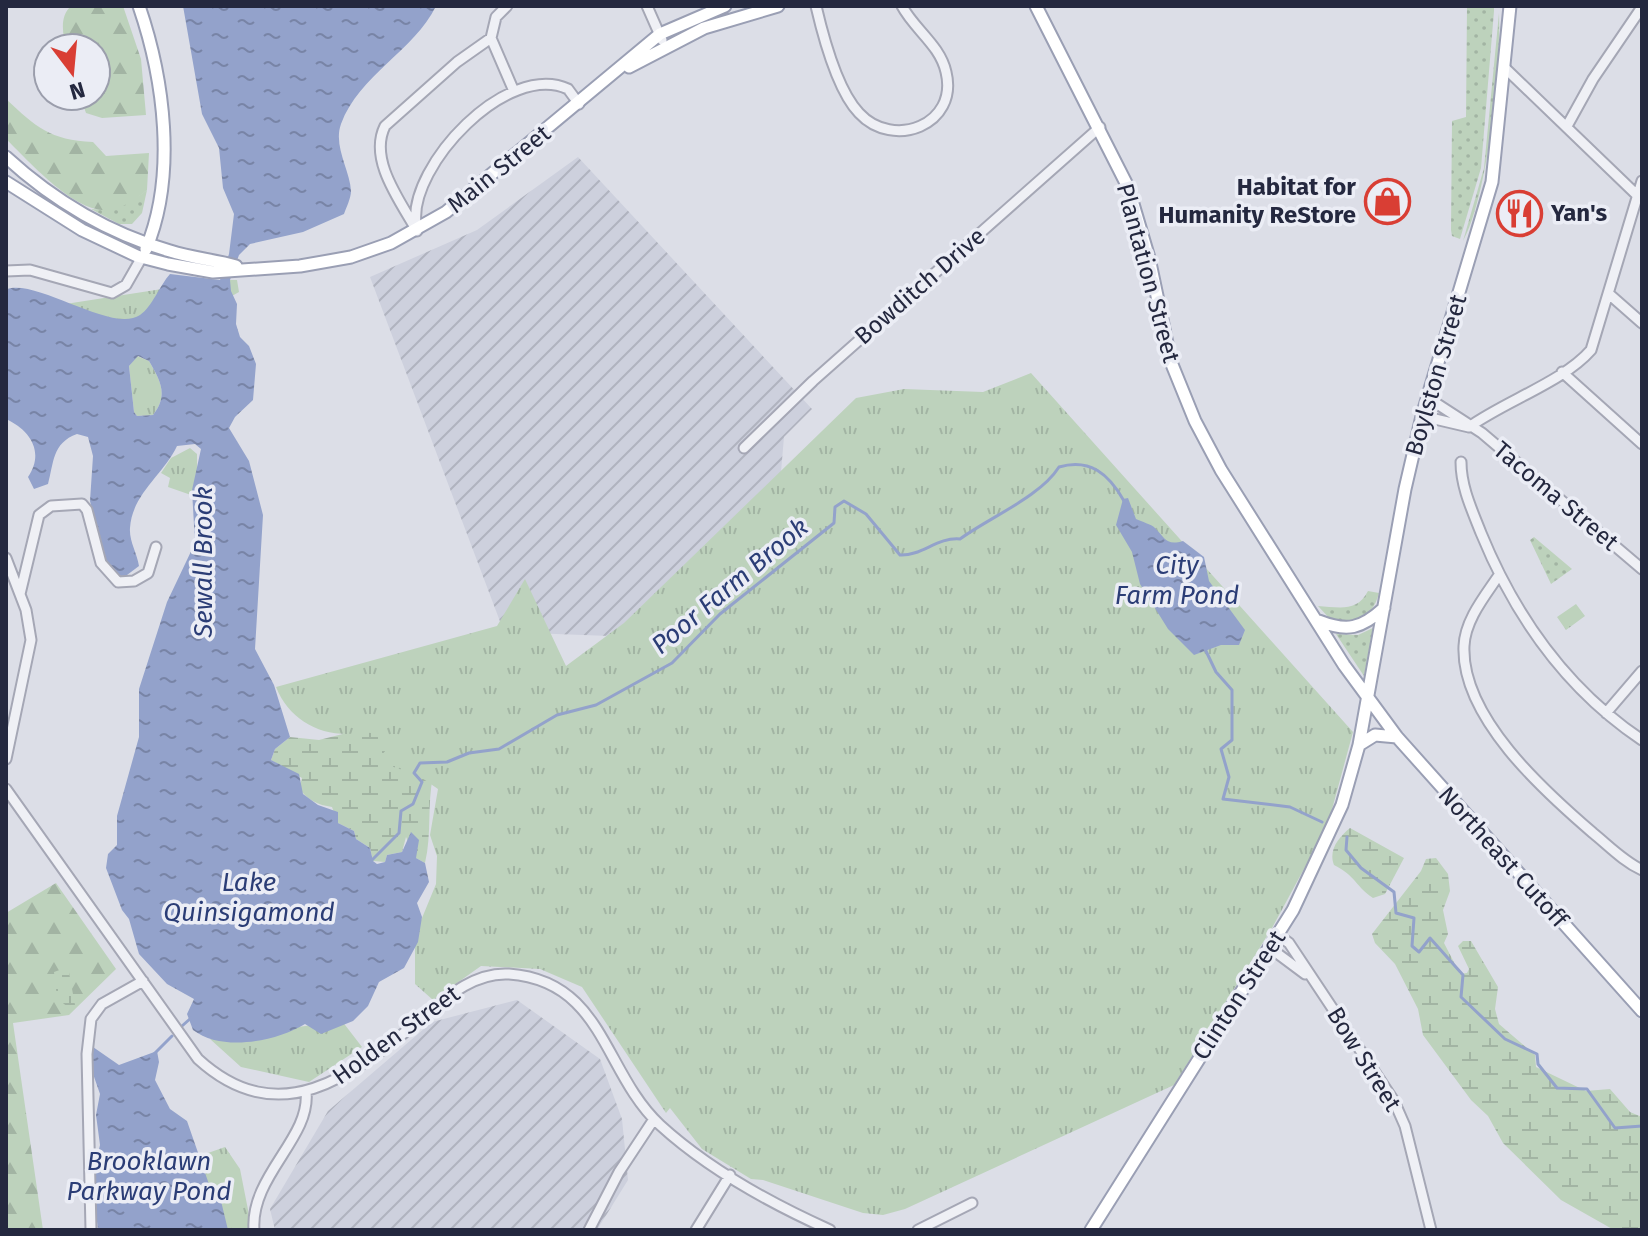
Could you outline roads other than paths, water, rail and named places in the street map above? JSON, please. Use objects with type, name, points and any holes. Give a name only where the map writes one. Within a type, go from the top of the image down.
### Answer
[{"type":"main road","points":[[139,6],[155,65],[163,128],[160,188],[148,244],[142,257]]},
{"type":"main road","name":"Main Street","points":[[6,182],[82,230],[142,257],[247,269],[300,266],[351,257],[417,231],[484,184],[660,34],[725,6]]},
{"type":"main road","name":"Main Street","points":[[605,82],[666,46],[755,9],[778,6]]},
{"type":"main road","name":"Plantation Street","points":[[1036,6],[1128,187],[1139,222],[1164,339],[1186,401],[1228,483],[1369,698]]},
{"type":"main road","name":"Boylston Street","points":[[1359,745],[1405,489],[1422,416],[1492,182],[1506,69],[1510,6]]},
{"type":"main road","name":"Main Street","points":[[6,157],[47,192],[88,219],[215,267]]},
{"type":"main road","points":[[1319,621],[1343,629],[1356,628],[1384,608]]},
{"type":"main road","name":"Northeast Cutoff","points":[[1369,698],[1397,737],[1642,1011]]},
{"type":"main road","points":[[1359,745],[1375,735],[1397,737]]},
{"type":"main road","name":"Clinton Street","points":[[1091,1230],[1278,935],[1332,831],[1359,745]]},
{"type":"street","points":[[507,6],[496,17],[491,38],[513,89]]},
{"type":"street","points":[[647,6],[666,46]]},
{"type":"street","points":[[816,6],[829,53],[857,112],[884,129],[906,131],[927,125],[936,117],[945,99],[948,79],[942,59],[902,6]]},
{"type":"street","points":[[1567,126],[1593,79],[1642,7]]},
{"type":"street","points":[[417,231],[386,173],[380,135],[385,126],[439,77],[491,38]]},
{"type":"street","points":[[1506,69],[1639,197]]},
{"type":"street","name":"Main Street","points":[[417,231],[415,214],[421,192],[446,150],[485,107],[513,89],[532,83],[552,83],[568,89],[579,104]]},
{"type":"street","name":"Bowditch Drive","points":[[744,448],[813,381],[1100,127]]},
{"type":"street","points":[[1469,427],[1562,372],[1591,350],[1642,181]]},
{"type":"street","points":[[6,271],[30,270],[103,293],[112,293],[126,285],[142,257]]},
{"type":"street","points":[[1609,294],[1642,323]]},
{"type":"street","points":[[1562,372],[1642,444]]},
{"type":"street","name":"Tacoma Street","points":[[1428,398],[1456,413],[1469,427]]},
{"type":"street","name":"Tacoma Street","points":[[1422,416],[1482,433],[1642,569]]},
{"type":"street","points":[[1461,462],[1469,501],[1499,575],[1530,630],[1606,713],[1642,740]]},
{"type":"street","points":[[20,594],[39,515],[51,506],[82,504],[87,510],[101,563],[118,582],[134,581],[148,573],[156,547]]},
{"type":"street","points":[[6,558],[20,594],[31,640],[6,759]]},
{"type":"street","points":[[1499,575],[1480,604],[1465,638],[1464,663],[1480,705],[1509,749],[1545,790],[1626,861],[1642,870]]},
{"type":"street","points":[[1606,713],[1642,671]]},
{"type":"street","name":"Holden Street","points":[[6,789],[206,1066],[250,1090],[280,1095],[306,1092],[341,1079],[467,984],[492,975],[509,974],[543,981],[574,999],[598,1029],[627,1083],[654,1119],[730,1175],[830,1230]]},
{"type":"street","name":"Bow Street","points":[[1278,935],[1289,943],[1398,1108],[1431,1230]]},
{"type":"street","name":"Bow Street","points":[[1270,948],[1315,985]]},
{"type":"street","points":[[91,1230],[87,1054],[91,1019],[102,1004],[143,981]]},
{"type":"street","points":[[254,1230],[258,1194],[301,1118],[307,1104],[306,1092]]},
{"type":"street","points":[[589,1230],[619,1172],[654,1119]]},
{"type":"street","points":[[696,1230],[730,1175]]},
{"type":"street","points":[[918,1230],[972,1203]]},
{"type":"water","name":"Lake Quinsigamond","points":[[183,6],[436,6],[414,37],[360,91],[341,124],[340,149],[351,191],[344,214],[303,232],[250,244],[239,255],[230,280],[237,304],[236,324],[240,337],[249,346],[256,364],[253,400],[235,417],[229,428],[249,461],[263,515],[255,649],[274,685],[290,737],[275,749],[271,760],[299,774],[303,794],[318,805],[338,812],[338,823],[354,831],[356,839],[370,848],[373,861],[377,864],[385,862],[387,855],[402,852],[411,832],[419,840],[416,858],[425,863],[429,882],[417,903],[422,917],[418,942],[404,968],[379,982],[368,1006],[353,1021],[321,1034],[305,1024],[264,1040],[233,1043],[205,1037],[193,1030],[187,1014],[194,999],[167,984],[139,954],[129,919],[122,910],[106,868],[108,854],[117,845],[117,816],[139,737],[139,689],[167,602],[195,543],[192,490],[201,449],[195,444],[177,446],[142,494],[130,528],[139,566],[123,578],[106,567],[90,501],[93,456],[88,437],[77,434],[63,443],[55,454],[48,484],[34,489],[28,477],[35,459],[32,443],[22,429],[6,419],[7,289],[21,288],[112,318],[128,319],[144,311],[170,274],[220,280],[229,254],[234,214],[223,188],[219,148],[202,114]],"holes":[[[138,356],[149,361],[159,381],[161,401],[153,415],[137,416],[129,366]]]},
{"type":"water","name":"City Farm Pond","points":[[1128,498],[1136,519],[1153,527],[1169,542],[1183,541],[1204,557],[1209,581],[1245,630],[1239,645],[1221,645],[1194,655],[1168,629],[1140,584],[1132,552],[1116,525],[1123,499]]},
{"type":"water","name":"Brooklawn Parkway Pond","points":[[93,1047],[119,1065],[157,1051],[159,1062],[155,1080],[170,1109],[187,1121],[211,1190],[221,1201],[228,1230],[98,1230],[92,1180],[100,1145],[96,1115],[100,1094],[92,1071]]},
{"type":"waterway","name":"Poor Farm Brook","points":[[370,862],[399,833],[401,811],[413,804],[422,782],[414,773],[420,763],[447,762],[469,753],[499,749],[557,715],[596,705],[672,663],[720,614],[834,523],[835,507],[844,501],[866,514],[900,555],[960,539],[1040,488],[1059,467],[1080,465],[1098,470],[1124,501]]},
{"type":"waterway","name":"Poor Farm Brook","points":[[1205,649],[1216,672],[1232,690],[1232,740],[1221,749],[1229,777],[1223,799],[1290,807],[1322,822]]},
{"type":"waterway","name":"Poor Farm Brook","points":[[1347,837],[1346,850],[1361,868],[1394,892],[1396,913],[1414,918],[1412,946],[1419,952],[1430,938],[1463,975],[1461,997],[1505,1039],[1537,1054],[1538,1064],[1557,1088],[1587,1089],[1615,1128],[1642,1126]]},
{"type":"waterway","name":"Sewall Brook","points":[[182,1026],[191,1018]]},
{"type":"waterway","name":"Sewall Brook","points":[[154,1054],[172,1036]]},
{"type":"place","name":"Habitat for Humanity ReStore","points":[[1387,201]]},
{"type":"place","name":"Yan's","points":[[1520,213]]}]
